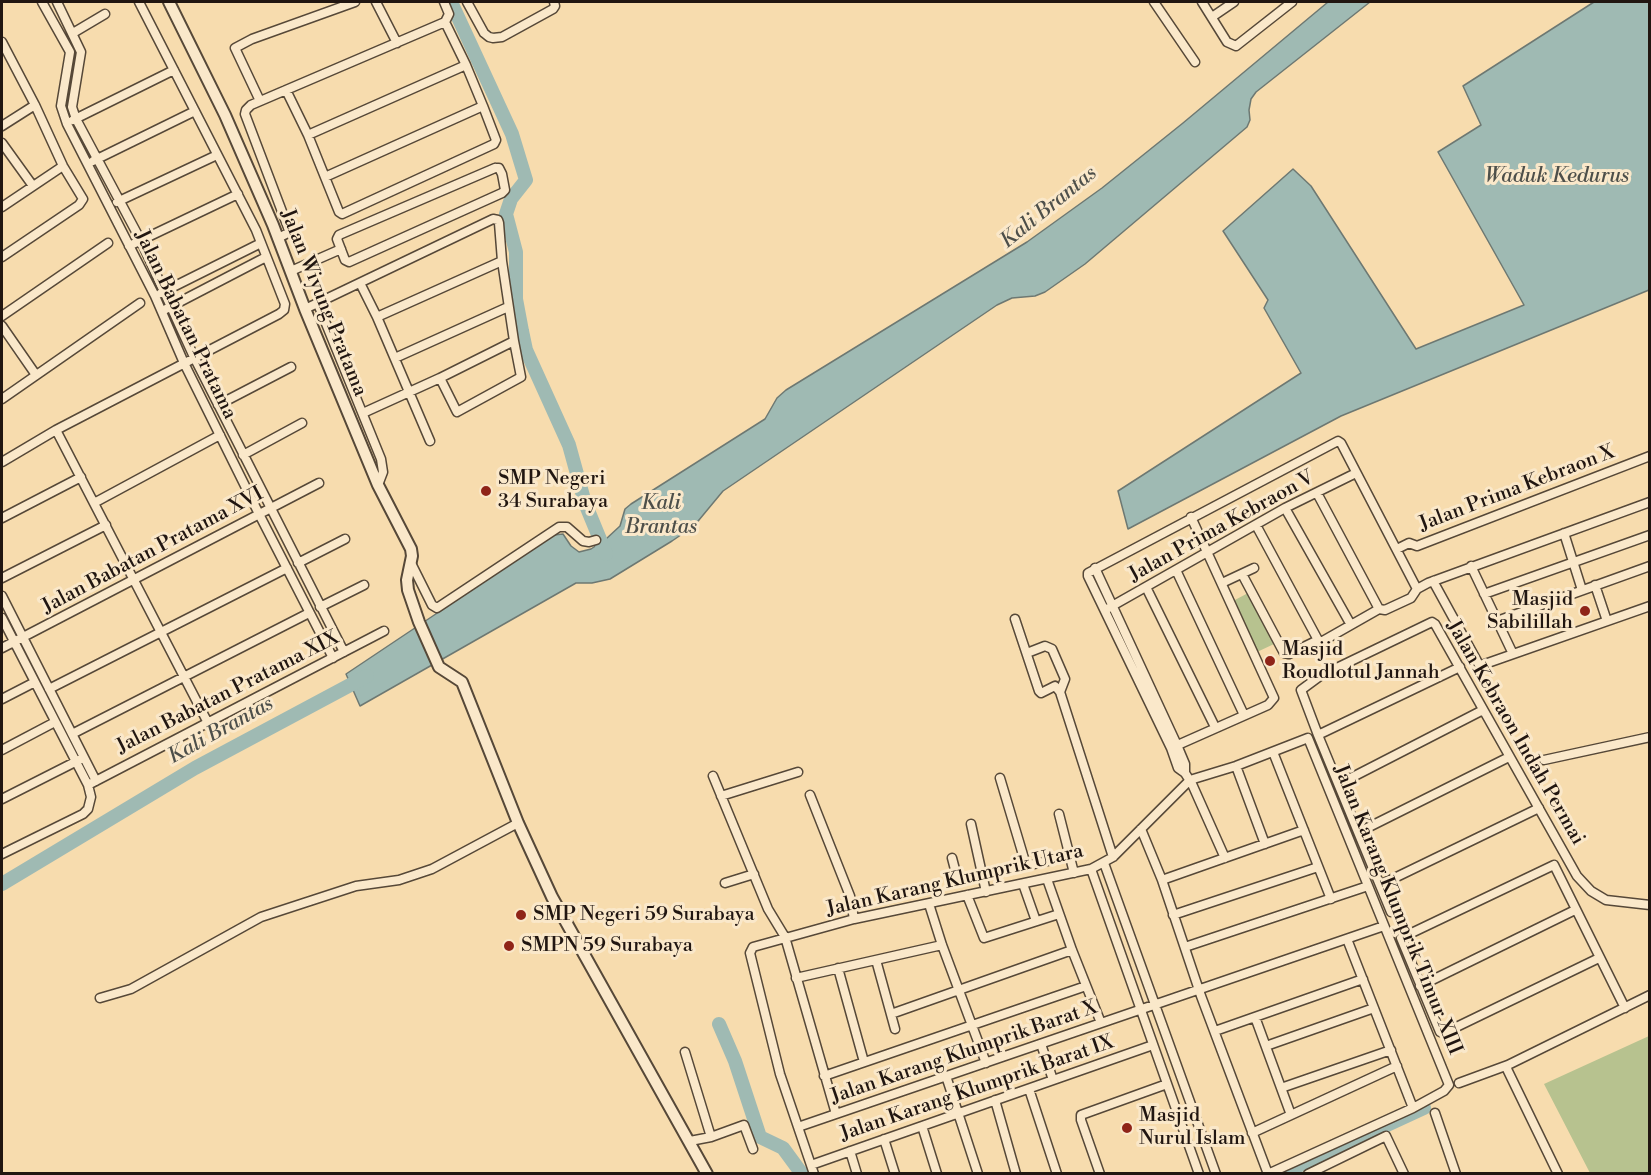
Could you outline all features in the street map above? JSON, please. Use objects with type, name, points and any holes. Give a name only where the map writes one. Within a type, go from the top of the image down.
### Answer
[{"type":"street","name":"Jalan Babatan Pratama","points":[[42,2],[70,52],[62,106],[67,124],[129,246],[159,294]]},
{"type":"street","name":"Jalan Babatan Pratama","points":[[57,2],[81,52],[72,107],[76,118],[141,241],[166,309],[194,357],[344,652]]},
{"type":"street","name":"Jalan Wiyung Pratama","points":[[139,2],[238,194],[261,243],[285,304],[284,310],[279,314],[194,357]]},
{"type":"street","name":"Jalan Wiyung Pratama","points":[[169,2],[225,115],[278,238],[378,485],[411,549],[407,585],[419,622],[439,667],[462,682],[518,823]]},
{"type":"street","points":[[260,101],[235,48],[252,39],[355,2]]},
{"type":"street","points":[[376,2],[397,43]]},
{"type":"street","points":[[278,238],[289,231],[245,114],[248,108],[445,22],[449,17],[444,2]]},
{"type":"street","points":[[467,2],[484,33],[489,38],[493,38],[502,37],[554,9],[554,2]]},
{"type":"street","points":[[1154,2],[1195,62]]},
{"type":"street","points":[[1202,2],[1227,42],[1236,46],[1292,2]]},
{"type":"street","points":[[1212,17],[1234,2]]},
{"type":"street","points":[[73,33],[105,14]]},
{"type":"street","points":[[286,90],[309,135],[339,213],[342,214],[494,144],[496,140],[483,106],[445,22]]},
{"type":"street","points":[[2,42],[35,105],[63,166],[83,198],[81,204],[2,257]]},
{"type":"street","points":[[309,135],[466,65]]},
{"type":"street","points":[[67,124],[174,70]]},
{"type":"street","points":[[2,126],[35,105]]},
{"type":"street","points":[[325,177],[483,106]]},
{"type":"street","points":[[87,164],[195,111]]},
{"type":"street","points":[[2,145],[33,186]]},
{"type":"street","points":[[109,206],[217,155]]},
{"type":"street","points":[[2,207],[63,166]]},
{"type":"street","points":[[490,168],[501,170],[505,190],[500,195],[348,262],[341,249],[337,238],[339,235],[490,168]]},
{"type":"street","points":[[129,246],[238,194]]},
{"type":"street","points":[[305,309],[493,219],[498,220],[508,307],[521,377],[457,412],[440,378]]},
{"type":"street","points":[[2,316],[108,243]]},
{"type":"street","points":[[159,294],[261,243]]},
{"type":"street","points":[[291,271],[341,249]]},
{"type":"street","points":[[166,309],[266,257]]},
{"type":"street","points":[[377,317],[502,261]]},
{"type":"street","points":[[360,283],[430,441]]},
{"type":"street","points":[[2,399],[140,303]]},
{"type":"street","points":[[318,304],[381,459],[383,472],[378,485]]},
{"type":"street","points":[[394,358],[508,307]]},
{"type":"street","name":"Jalan Babatan Pratama","points":[[166,309],[184,363],[333,658]]},
{"type":"street","points":[[2,326],[36,375]]},
{"type":"street","points":[[363,413],[514,341]]},
{"type":"street","points":[[2,462],[56,430],[194,357]]},
{"type":"street","points":[[218,405],[291,367]]},
{"type":"street","points":[[243,455],[302,423]]},
{"type":"street","points":[[56,430],[208,723]]},
{"type":"street","points":[[94,503],[220,435]]},
{"type":"street","name":"Jalan Kebraon Indah Permai","points":[[1191,517],[1334,443],[1341,443],[1356,473],[1425,585],[1478,663],[1482,665],[1513,654],[1471,566]]},
{"type":"street","name":"Jalan Prima Kebraon X","points":[[1402,547],[1417,546],[1650,456]]},
{"type":"street","name":"Jalan Prima Kebraon V","points":[[1109,608],[1286,508],[1356,473]]},
{"type":"street","points":[[2,518],[81,477]]},
{"type":"street","name":"Jalan Babatan Pratama XVI","points":[[2,648],[319,483]]},
{"type":"street","points":[[1317,493],[1379,609]]},
{"type":"street","points":[[1242,574],[1284,653],[1289,654],[1318,640],[1321,642],[1379,609],[1385,610],[1411,598],[1425,585],[1471,566],[1650,502]]},
{"type":"street","points":[[1286,508],[1351,625]]},
{"type":"street","points":[[1109,608],[1088,573],[1191,517],[1274,698],[1268,705],[1174,746]]},
{"type":"street","points":[[2,578],[106,525]]},
{"type":"street","points":[[1256,525],[1318,640]]},
{"type":"street","points":[[411,563],[432,605],[437,608],[559,527],[567,527],[583,541],[596,540]]},
{"type":"street","points":[[1563,533],[1582,590]]},
{"type":"street","points":[[1484,594],[1650,535]]},
{"type":"street","points":[[298,563],[345,538]]},
{"type":"street","points":[[1497,621],[1650,566]]},
{"type":"street","points":[[49,689],[287,568]]},
{"type":"street","points":[[1095,568],[1109,608],[1174,746],[1178,768],[1187,776],[1226,858]]},
{"type":"street","points":[[1222,584],[1254,568]]},
{"type":"street","points":[[1176,570],[1244,716]]},
{"type":"street","points":[[320,607],[364,585]]},
{"type":"street","points":[[1595,585],[1607,621]]},
{"type":"street","points":[[1146,587],[1215,727]]},
{"type":"street","points":[[2,596],[72,734],[80,760]]},
{"type":"street","points":[[1513,654],[1650,606]]},
{"type":"street","points":[[72,734],[309,613]]},
{"type":"street","points":[[2,618],[55,722],[92,783],[91,803],[83,814],[2,854]]},
{"type":"street","points":[[1015,619],[1040,692],[1055,686],[1060,692],[1112,854]]},
{"type":"street","name":"Jalan Kebraon Indah Permai","points":[[1391,912],[1339,784],[1314,738],[1301,692],[1304,687],[1320,676],[1431,622],[1435,624],[1460,667],[1577,876],[1591,891],[1609,900],[1650,905]]},
{"type":"street","name":"Jalan Babatan Pratama XIX","points":[[92,783],[384,631]]},
{"type":"street","points":[[1027,653],[1045,646],[1052,649],[1065,679],[1060,692]]},
{"type":"street","name":"Jalan Karang Klumprik Utara","points":[[798,1127],[780,1074],[750,953],[754,946],[853,917],[966,895],[984,883],[1023,884],[1047,879],[1072,866],[1091,869],[1104,863],[1141,829],[1187,776],[1236,766],[1306,738],[1314,738],[1460,667]]},
{"type":"street","points":[[2,699],[35,682]]},
{"type":"street","points":[[1339,784],[1483,710]]},
{"type":"street","points":[[2,750],[55,722]]},
{"type":"street","points":[[1544,760],[1650,737]]},
{"type":"street","name":"Jalan Karang Klumprik Timur XIII","points":[[1314,738],[1368,886],[1449,1083],[1444,1091],[1413,1108]]},
{"type":"street","points":[[1273,752],[1331,899]]},
{"type":"street","points":[[1359,832],[1509,757]]},
{"type":"street","points":[[2,799],[80,760]]},
{"type":"street","points":[[1236,766],[1265,844]]},
{"type":"street","points":[[721,796],[798,772]]},
{"type":"street","points":[[713,776],[754,874],[785,937],[836,1114]]},
{"type":"street","points":[[1000,778],[1026,865]]},
{"type":"street","points":[[810,795],[850,896],[853,917]]},
{"type":"street","points":[[1380,885],[1539,808]]},
{"type":"street","points":[[1059,814],[1072,866]]},
{"type":"street","points":[[100,998],[131,989],[261,917],[356,886],[399,880],[432,869],[518,823],[552,897],[707,1173]]},
{"type":"street","points":[[971,824],[984,883]]},
{"type":"street","points":[[1141,829],[1162,880],[1199,990],[1268,1173],[1413,1108],[1347,939]]},
{"type":"street","points":[[1162,880],[1304,830]]},
{"type":"street","points":[[952,858],[957,881],[984,883],[1026,865],[1048,861]]},
{"type":"street","points":[[1104,863],[1216,1173]]},
{"type":"street","points":[[1599,958],[1440,1032],[1401,938],[1554,865],[1625,1008]]},
{"type":"street","points":[[1173,915],[1318,867]]},
{"type":"street","points":[[1091,869],[1199,1173]]},
{"type":"street","points":[[725,883],[754,874]]},
{"type":"street","points":[[1047,879],[1101,1023]]},
{"type":"street","points":[[1023,884],[1036,921]]},
{"type":"street","points":[[1185,947],[1368,886]]},
{"type":"street","points":[[966,895],[984,938],[1059,914]]},
{"type":"street","points":[[929,904],[958,991],[986,1063]]},
{"type":"street","points":[[1420,986],[1575,910]]},
{"type":"street","name":"Jalan Karang Klumprik Barat X","points":[[798,1127],[1384,926]]},
{"type":"street","points":[[796,978],[942,945]]},
{"type":"street","points":[[891,1014],[1072,950]]},
{"type":"street","points":[[876,960],[895,1029]]},
{"type":"street","points":[[838,968],[864,1062]]},
{"type":"street","points":[[1215,1032],[1363,979]]},
{"type":"street","points":[[824,1076],[1086,986]]},
{"type":"street","points":[[1459,1083],[1508,1065],[1650,995]]},
{"type":"street","points":[[1266,1046],[1374,1008]]},
{"type":"street","points":[[1256,1017],[1291,1115]]},
{"type":"street","points":[[1041,1044],[1053,1080]]},
{"type":"street","name":"Jalan Karang Klumprik Barat IX","points":[[812,1169],[850,1151],[1153,1044]]},
{"type":"street","points":[[1281,1088],[1390,1050]]},
{"type":"street","points":[[685,1052],[711,1137]]},
{"type":"street","points":[[1508,1065],[1507,1069],[1558,1173]]},
{"type":"street","points":[[1252,1133],[1396,1066]]},
{"type":"street","points":[[946,1077],[978,1173]]},
{"type":"street","points":[[1100,1173],[1081,1115],[1167,1084]]},
{"type":"street","points":[[1029,1089],[1057,1173]]},
{"type":"street","points":[[995,1100],[1016,1173]]},
{"type":"street","points":[[1435,1113],[1456,1173]]},
{"type":"street","points":[[690,1141],[711,1137],[744,1125],[753,1149]]},
{"type":"street","points":[[922,1126],[937,1173]]},
{"type":"street","points":[[798,1127],[812,1169]]},
{"type":"street","points":[[1308,1173],[1386,1136],[1404,1173]]},
{"type":"street","points":[[884,1139],[895,1173]]},
{"type":"street","points":[[850,1151],[857,1173]]},
{"type":"green space","points":[[1250,592],[1274,644],[1257,652],[1233,601]]},
{"type":"green space","points":[[1649,1036],[1649,1173],[1590,1173],[1544,1084]]},
{"type":"water","name":"Kali Brantas","points":[[1328,2],[1370,2],[1256,92],[1251,99],[1250,120],[1247,127],[1085,264],[1045,292],[1035,296],[1012,298],[997,305],[723,491],[694,526],[610,579],[592,583],[576,583],[360,706],[346,674],[554,535],[563,534],[571,546],[579,552],[591,549],[606,539],[620,526],[625,509],[631,504],[765,419],[777,398],[786,390],[1027,242],[1102,188]]},
{"type":"water","name":"Waduk Kedurus","points":[[1594,2],[1649,2],[1649,290],[1341,416],[1128,529],[1118,491],[1301,373],[1264,308],[1268,300],[1223,231],[1293,169],[1311,186],[1416,349],[1524,305],[1438,152],[1481,125],[1463,86]]},
{"type":"waterway","points":[[451,2],[512,134],[526,180],[511,199],[506,214],[516,252],[516,299],[526,350],[569,445],[585,503],[606,554]]},
{"type":"waterway","name":"Kali Brantas","points":[[2,884],[195,768],[367,676]]},
{"type":"waterway","points":[[719,1024],[735,1061],[760,1137],[783,1148],[802,1174]]},
{"type":"waterway","points":[[1281,1174],[1424,1108]]},
{"type":"place","name":"SMP Negeri 34 Surabaya","points":[[486,491]]},
{"type":"place","name":"Masjid Sabilillah","points":[[1585,611]]},
{"type":"place","name":"Masjid Roudlotul Jannah","points":[[1270,661]]},
{"type":"place","name":"SMP Negeri 59 Surabaya","points":[[521,915]]},
{"type":"place","name":"SMPN 59 Surabaya","points":[[509,946]]},
{"type":"place","name":"Masjid Nurul Islam","points":[[1127,1128]]}]
